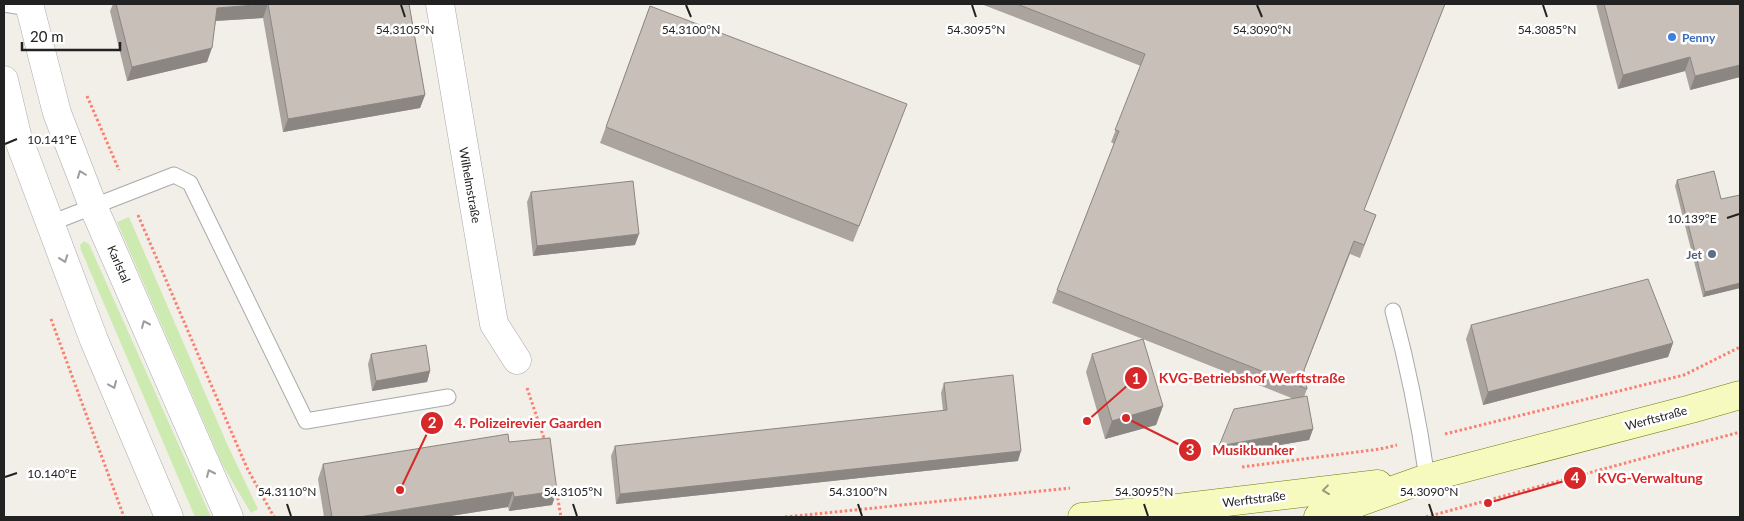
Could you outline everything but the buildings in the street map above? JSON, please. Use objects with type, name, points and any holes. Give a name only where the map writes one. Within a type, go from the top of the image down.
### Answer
[{"type":"main road","name":"Werftstraße","points":[[1318,517],[1427,478],[1691,409],[1740,394]]},
{"type":"main road","name":"Werftstraße","points":[[1082,517],[1141,512],[1427,478]]},
{"type":"street","name":"Wilhelmstraße","points":[[440,4],[494,324],[517,360]]},
{"type":"street","name":"Karlstal","points":[[20,5],[57,113],[93,206],[230,517]]},
{"type":"street","points":[[4,80],[17,135],[94,340],[169,517]]},
{"type":"lane","points":[[51,223],[174,176],[190,183],[306,422],[448,397]]},
{"type":"lane","points":[[1393,311],[1422,440],[1427,478]]},
{"type":"path","points":[[86,95],[247,468],[274,517]]},
{"type":"path","points":[[48,313],[124,517]]},
{"type":"path","points":[[1236,468],[1380,449],[1422,440],[1684,375],[1740,347]]},
{"type":"path","points":[[517,360],[548,450]]},
{"type":"path","points":[[1426,517],[1740,432]]},
{"type":"path","points":[[554,479],[561,517]]},
{"type":"path","points":[[785,517],[1077,487]]},
{"type":"green space","points":[[129,217],[228,446],[258,509],[251,513],[223,466],[117,222]]},
{"type":"green space","points":[[84,241],[89,244],[211,517],[195,517],[81,250],[80,245]]},
{"type":"place","name":"Penny","points":[[1672,37]]},
{"type":"place","name":"Jet","points":[[1712,254]]},
{"type":"place","name":"Musikbunker","points":[[1126,418]]},
{"type":"place","name":"KVG-Betriebshof Werftstraße","points":[[1087,421]]},
{"type":"place","name":"4. Polizeirevier Gaarden","points":[[400,490]]},
{"type":"place","name":"KVG-Verwaltung","points":[[1488,503]]}]
